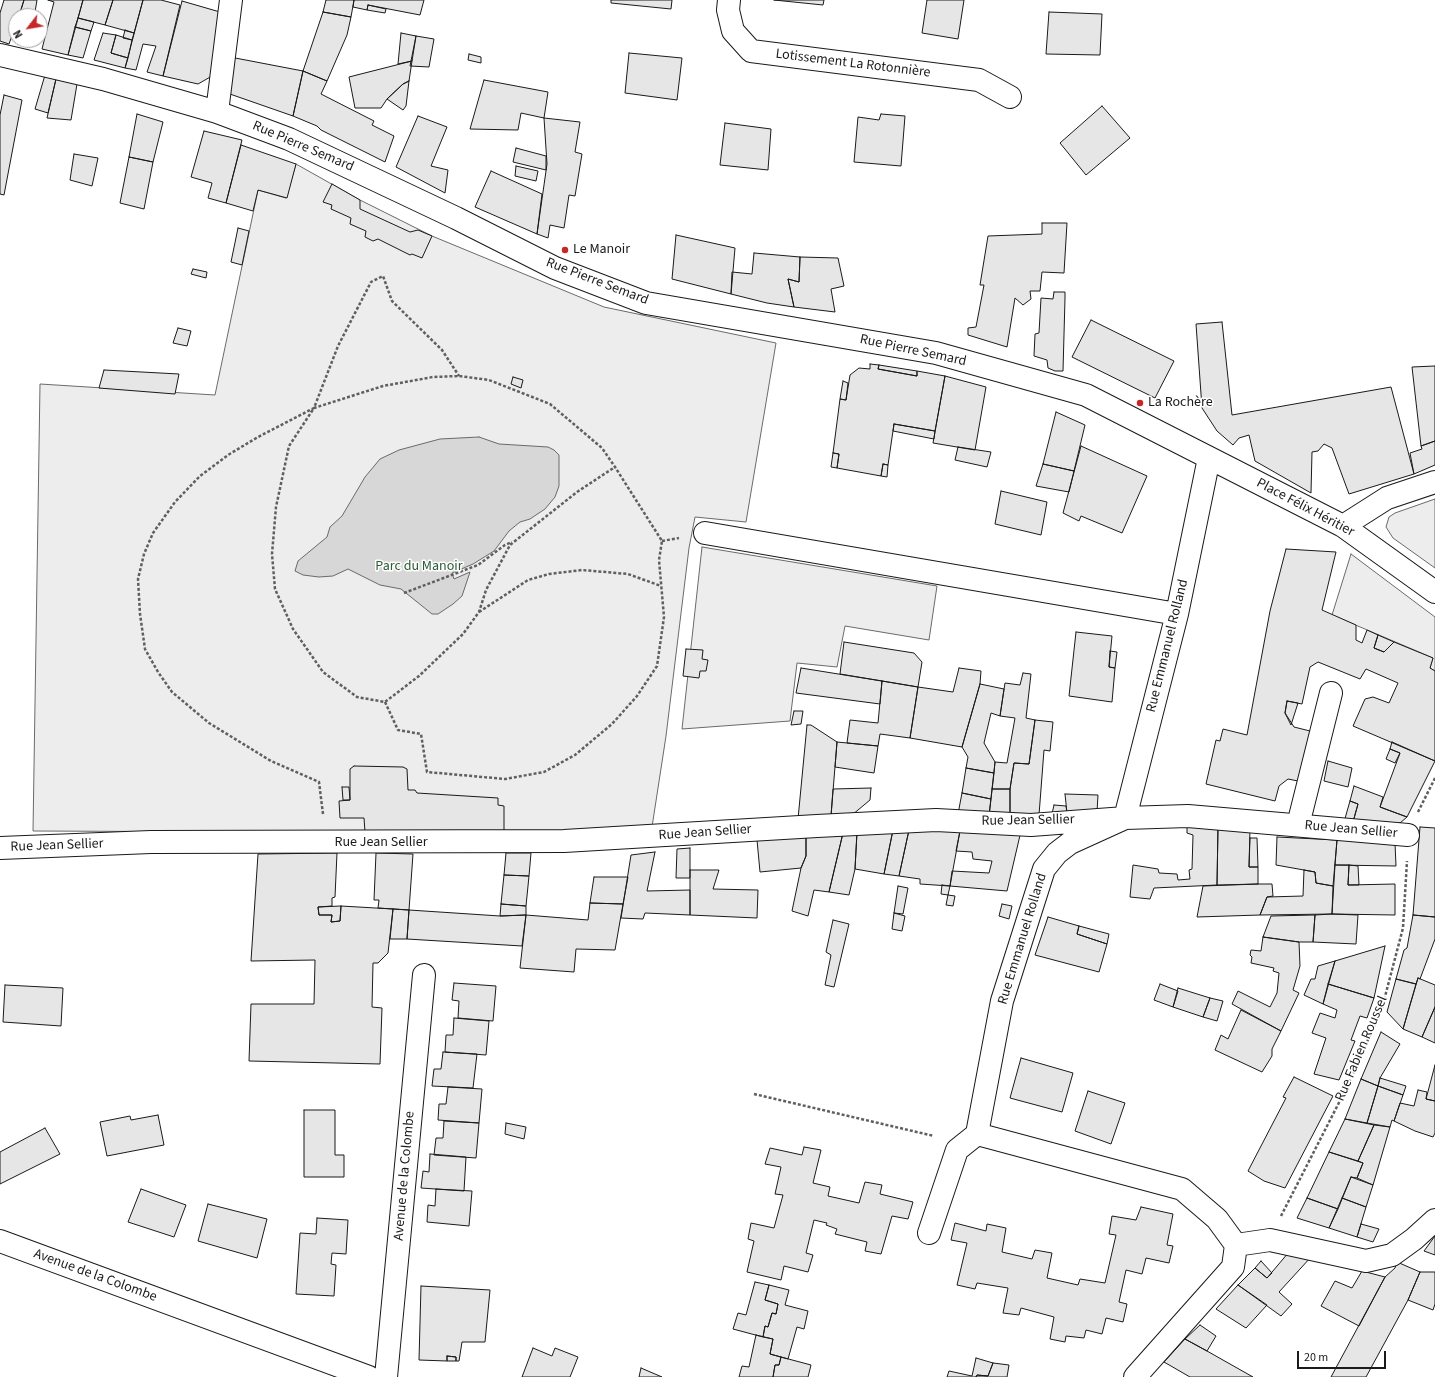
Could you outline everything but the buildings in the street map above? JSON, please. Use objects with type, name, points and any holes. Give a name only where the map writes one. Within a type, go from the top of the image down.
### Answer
[{"type":"street","points":[[217,112],[231,0]]},
{"type":"street","name":"Lotissement La Rotonnière","points":[[729,0],[728,10],[733,31],[751,51],[979,80],[1010,98]]},
{"type":"street","name":"Rue Pierre Semard","points":[[0,55],[103,79],[217,112],[289,139],[362,172],[555,268],[646,303],[936,353],[1086,395],[1209,458]]},
{"type":"street","name":"Place Félix Héritier","points":[[1209,458],[1343,526],[1435,592]]},
{"type":"street","name":"Rue Emmanuel Rolland","points":[[977,1134],[1002,1001],[1044,869],[1057,853],[1070,843],[1125,818],[1177,614],[1209,458]]},
{"type":"street","points":[[1343,526],[1387,498],[1435,482]]},
{"type":"street","points":[[705,533],[1177,614]]},
{"type":"street","points":[[1298,825],[1331,693]]},
{"type":"street","name":"Rue Jean Sellier","points":[[0,848],[151,842],[564,842],[936,820],[1031,824],[1125,818],[1188,816],[1408,835]]},
{"type":"street","name":"Avenue de la Colombe","points":[[386,1377],[424,974]]},
{"type":"street","points":[[929,1233],[957,1150],[977,1134],[1182,1189],[1217,1219],[1236,1245],[1233,1267],[1135,1377]]},
{"type":"street","points":[[1236,1245],[1270,1240],[1366,1261],[1392,1255],[1414,1239],[1435,1220]]},
{"type":"street","name":"Avenue de la Colombe","points":[[0,1241],[369,1377]]},
{"type":"path","points":[[459,376],[442,350],[392,301],[383,276],[371,282],[338,346],[314,408],[289,446],[276,507],[272,554],[275,589],[293,629],[323,672],[357,697],[385,702],[419,676],[463,634],[479,612],[486,590],[510,546],[577,492],[615,467]]},
{"type":"path","points":[[327,843],[319,782],[271,761],[209,723],[172,692],[158,672],[146,649],[140,614],[138,579],[144,554],[153,533],[175,502],[200,476],[234,452],[314,408],[383,386],[433,377],[459,376],[489,380],[550,404],[602,448],[662,541],[659,560],[664,617],[657,666],[637,696],[612,724],[575,755],[544,772],[504,779],[427,772],[421,734],[398,730],[385,702]]},
{"type":"path","points":[[404,593],[478,565],[505,545],[516,540]]},
{"type":"path","points":[[479,612],[528,580],[549,574],[582,570],[628,574],[661,586]]},
{"type":"path","name":"Rue Fabien Roussel","points":[[1270,1240],[1348,1085],[1382,1008],[1404,928],[1408,835],[1435,778]]},
{"type":"path","points":[[754,1094],[932,1135],[957,1150]]},
{"type":"shaded area","name":"Parc du Manoir","points":[[296,164],[360,200],[432,236],[604,307],[776,343],[746,522],[695,517],[689,548],[666,736],[652,827],[504,833],[33,831],[40,384],[215,395],[258,190],[286,198]]},
{"type":"shaded area","points":[[479,437],[499,444],[548,447],[554,450],[559,455],[559,486],[555,497],[545,509],[530,519],[520,522],[509,531],[494,551],[473,564],[452,573],[454,579],[470,572],[462,596],[453,604],[438,614],[432,614],[401,589],[380,585],[348,569],[333,576],[319,577],[303,575],[295,571],[298,561],[327,537],[330,527],[342,516],[365,477],[380,459],[399,450],[440,439]]},
{"type":"shaded area","points":[[1435,499],[1435,568],[1393,538],[1386,527],[1389,517],[1395,513]]},
{"type":"shaded area","points":[[702,547],[937,586],[929,640],[845,626],[837,667],[797,663],[790,721],[682,729]]},
{"type":"shaded area","points":[[1351,554],[1435,617],[1435,671],[1430,668],[1433,658],[1332,615]]},
{"type":"place","name":"Le Manoir","points":[[565,250]]},
{"type":"place","name":"La Rochère","points":[[1140,403]]}]
